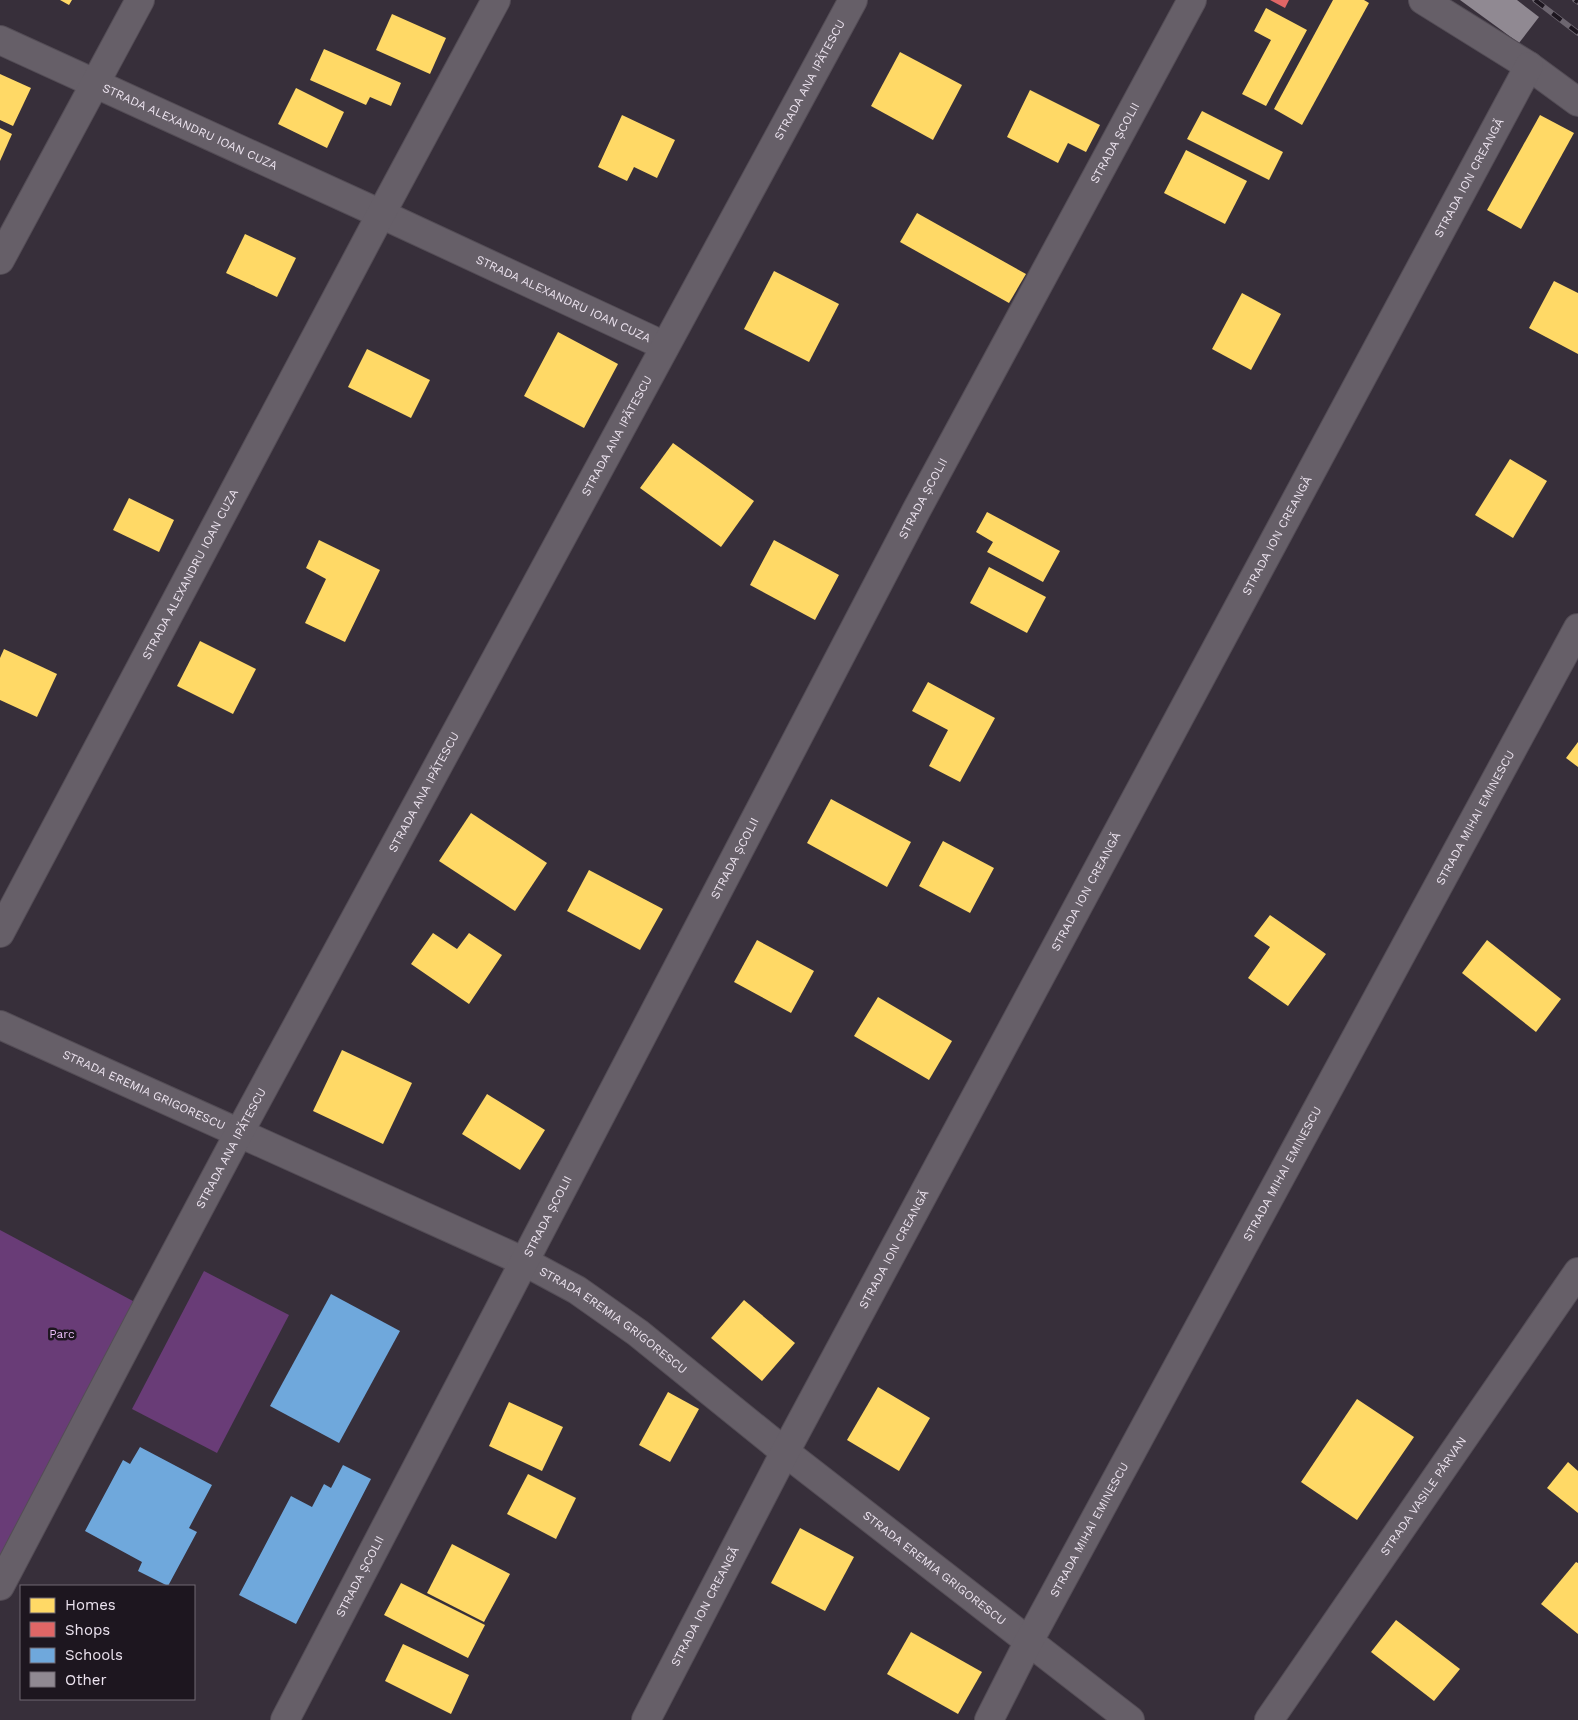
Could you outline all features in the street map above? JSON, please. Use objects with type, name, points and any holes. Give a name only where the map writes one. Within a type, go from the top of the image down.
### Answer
[{"type":"street","points":[[0,260],[140,0]]},
{"type":"street","name":"STRADA ALEXANDRU IOAN CUZA","points":[[0,933],[496,0]]},
{"type":"street","name":"STRADA ANA IPĂTESCU","points":[[0,1586],[239,1133],[853,0]]},
{"type":"street","name":"STRADA ȘCOLII","points":[[285,1720],[916,511],[1192,0]]},
{"type":"street","points":[[1423,0],[1529,66],[1578,102]]},
{"type":"street","name":"STRADA ALEXANDRU IOAN CUZA","points":[[0,40],[665,346]]},
{"type":"street","name":"STRADA ION CREANGĂ","points":[[646,1720],[785,1452],[1529,66]]},
{"type":"street","name":"STRADA MIHAI EMINESCU","points":[[989,1720],[1029,1641],[1578,628]]},
{"type":"street","name":"STRADA EREMIA GRIGORESCU","points":[[0,1025],[525,1262],[577,1290],[638,1333],[785,1452],[1130,1720]]},
{"type":"street","name":"STRADA VASILE PÂRVAN","points":[[1269,1720],[1578,1272]]},
{"type":"green space","name":"Parc","points":[[0,1230],[146,1308],[0,1586]]},
{"type":"green space","points":[[204,1271],[289,1315],[217,1453],[132,1409]]},
{"type":"building: Homes","points":[[60,0],[72,0],[69,5]]},
{"type":"building: Homes","points":[[1333,0],[1364,0],[1369,3],[1302,125],[1274,109]]},
{"type":"building: Homes","points":[[1266,8],[1307,30],[1266,106],[1242,94],[1271,40],[1254,31]]},
{"type":"building: Homes","points":[[392,14],[446,38],[430,74],[376,50]]},
{"type":"building: Homes","points":[[324,49],[401,83],[391,106],[370,97],[366,105],[310,80]]},
{"type":"building: Homes","points":[[900,52],[962,85],[933,140],[871,106]]},
{"type":"building: Homes","points":[[0,74],[31,88],[13,126],[0,120]]},
{"type":"building: Homes","points":[[296,88],[344,112],[327,148],[278,124]]},
{"type":"building: Homes","points":[[1030,90],[1100,125],[1086,152],[1068,143],[1058,163],[1007,137]]},
{"type":"building: Homes","points":[[1202,111],[1283,152],[1269,180],[1187,139]]},
{"type":"building: Homes","points":[[622,115],[675,140],[657,178],[634,167],[627,181],[598,167]]},
{"type":"building: Homes","points":[[1540,115],[1574,133],[1521,229],[1487,210]]},
{"type":"building: Homes","points":[[0,128],[12,134],[0,161]]},
{"type":"building: Homes","points":[[1186,150],[1247,181],[1225,224],[1164,193]]},
{"type":"building: Homes","points":[[917,213],[1026,274],[1009,303],[900,242]]},
{"type":"building: Homes","points":[[245,234],[296,258],[277,297],[226,273]]},
{"type":"building: Homes","points":[[774,271],[839,304],[809,362],[744,329]]},
{"type":"building: Homes","points":[[1554,281],[1578,293],[1578,354],[1529,328]]},
{"type":"building: Homes","points":[[1242,293],[1281,314],[1251,370],[1212,349]]},
{"type":"building: Homes","points":[[558,332],[618,364],[584,428],[524,396]]},
{"type":"building: Homes","points":[[367,349],[430,380],[411,418],[348,387]]},
{"type":"building: Homes","points":[[673,443],[754,501],[721,547],[640,488]]},
{"type":"building: Homes","points":[[1510,459],[1547,481],[1513,538],[1475,515]]},
{"type":"building: Homes","points":[[129,498],[174,520],[159,552],[113,530]]},
{"type":"building: Homes","points":[[987,512],[1060,551],[1043,582],[987,552],[993,542],[976,532]]},
{"type":"building: Homes","points":[[319,540],[380,570],[345,642],[305,623],[326,579],[306,568]]},
{"type":"building: Homes","points":[[774,540],[839,575],[815,620],[750,585]]},
{"type":"building: Homes","points":[[989,567],[1046,597],[1027,633],[970,603]]},
{"type":"building: Homes","points":[[200,641],[256,669],[233,714],[177,686]]},
{"type":"building: Homes","points":[[4,649],[57,674],[37,717],[0,700],[0,658]]},
{"type":"building: Homes","points":[[928,682],[995,718],[960,782],[929,766],[948,730],[912,711]]},
{"type":"building: Homes","points":[[1578,742],[1578,767],[1566,758]]},
{"type":"building: Homes","points":[[831,799],[911,842],[887,887],[807,843]]},
{"type":"building: Homes","points":[[471,813],[547,863],[515,911],[439,861]]},
{"type":"building: Homes","points":[[943,841],[994,868],[970,913],[919,886]]},
{"type":"building: Homes","points":[[589,870],[663,909],[640,950],[567,911]]},
{"type":"building: Homes","points":[[1270,915],[1326,954],[1288,1006],[1248,978],[1270,947],[1254,936]]},
{"type":"building: Homes","points":[[433,933],[457,949],[469,933],[502,955],[469,1004],[411,964]]},
{"type":"building: Homes","points":[[757,940],[814,971],[791,1013],[734,982]]},
{"type":"building: Homes","points":[[1487,940],[1561,999],[1536,1032],[1462,973]]},
{"type":"building: Homes","points":[[878,997],[952,1041],[929,1080],[854,1036]]},
{"type":"building: Homes","points":[[342,1050],[412,1083],[383,1144],[313,1111]]},
{"type":"building: Homes","points":[[487,1094],[545,1130],[520,1170],[462,1134]]},
{"type":"building: Homes","points":[[744,1300],[795,1343],[762,1381],[711,1338]]},
{"type":"building: Homes","points":[[878,1387],[930,1418],[899,1471],[847,1440]]},
{"type":"building: Homes","points":[[668,1392],[699,1409],[670,1462],[639,1445]]},
{"type":"building: Homes","points":[[1357,1399],[1414,1437],[1357,1520],[1301,1482]]},
{"type":"building: Homes","points":[[509,1402],[563,1427],[542,1471],[489,1446]]},
{"type":"building: Homes","points":[[1568,1462],[1578,1471],[1578,1513],[1547,1488]]},
{"type":"building: Homes","points":[[528,1474],[576,1498],[556,1539],[507,1514]]},
{"type":"building: Homes","points":[[800,1528],[854,1557],[825,1611],[771,1583]]},
{"type":"building: Homes","points":[[452,1544],[510,1574],[484,1622],[427,1593]]},
{"type":"building: Homes","points":[[1576,1562],[1578,1563],[1578,1634],[1541,1604]]},
{"type":"building: Homes","points":[[401,1583],[485,1625],[468,1658],[384,1615]]},
{"type":"building: Homes","points":[[1396,1620],[1460,1669],[1434,1701],[1371,1652]]},
{"type":"building: Homes","points":[[911,1632],[982,1672],[958,1714],[887,1674]]},
{"type":"building: Homes","points":[[403,1644],[469,1675],[451,1714],[385,1681]]},
{"type":"building: Shops","points":[[1270,0],[1289,0],[1285,8]]},
{"type":"building: Schools","points":[[331,1294],[400,1331],[339,1443],[270,1406]]},
{"type":"building: Schools","points":[[140,1447],[212,1485],[189,1528],[197,1532],[169,1585],[138,1571],[142,1562],[85,1531],[123,1460],[130,1464]]},
{"type":"building: Schools","points":[[343,1465],[371,1479],[296,1624],[239,1595],[291,1496],[312,1507],[324,1484],[331,1488]]},
{"type":"building: Other","points":[[1460,0],[1517,0],[1539,17],[1519,43]]},
{"type":"railway","points":[[1535,0],[1578,33]]}]
